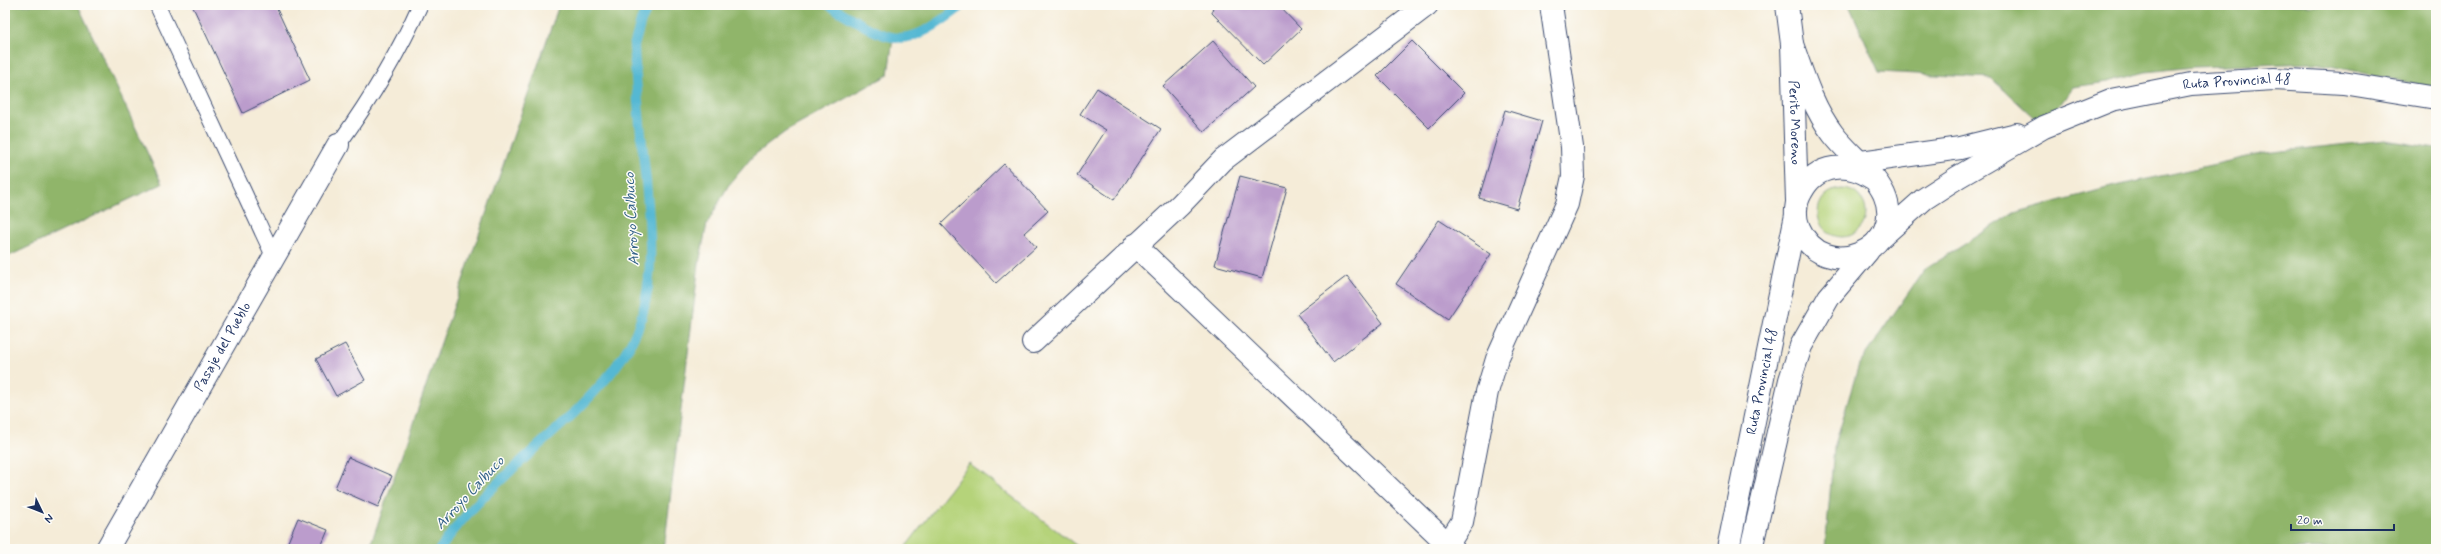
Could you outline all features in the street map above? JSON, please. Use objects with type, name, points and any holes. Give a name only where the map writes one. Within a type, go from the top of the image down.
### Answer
[{"type":"main road","points":[[1033,342],[1180,204],[1224,160],[1427,5]]},
{"type":"main road","points":[[1135,245],[1450,547],[1462,522],[1487,392],[1496,359],[1567,204],[1572,183],[1574,162],[1551,5]]},
{"type":"main road","name":"Perito Moreno","points":[[1787,5],[1792,44],[1797,208]]},
{"type":"main road","name":"Perito Moreno","points":[[1792,44],[1811,96],[1824,122],[1872,178]]},
{"type":"main road","name":"Ruta Provincial 48","points":[[1828,169],[1857,162],[1960,148],[2044,127],[2111,100],[2191,84],[2232,80],[2274,79],[2342,83],[2436,98]]},
{"type":"main road","name":"Ruta Provincial 48","points":[[1751,549],[1790,380],[1801,346],[1829,297],[1875,243],[1924,199],[1947,183],[2044,127]]},
{"type":"main road","name":"Pasaje del Pueblo","points":[[108,549],[338,145]]},
{"type":"main road","name":"Ruta Provincial 48","points":[[1728,549],[1797,208],[1808,181],[1828,169],[1839,166],[1851,167],[1872,178],[1880,186],[1887,207],[1887,218],[1875,243],[1851,257],[1829,256],[1810,245],[1802,236],[1797,208]]},
{"type":"lane","points":[[157,5],[274,257]]},
{"type":"lane","points":[[338,145],[370,101],[400,48],[420,5]]},
{"type":"green space","points":[[5,5],[78,5],[162,184],[5,258]]},
{"type":"green space","points":[[559,5],[963,5],[931,28],[913,36],[893,38],[888,75],[785,132],[753,156],[728,186],[707,224],[699,263],[664,549],[369,549]]},
{"type":"green space","points":[[1849,5],[2436,5],[2436,88],[2315,63],[2194,67],[2146,72],[2108,82],[2073,87],[2044,127],[1991,78],[1879,72]]},
{"type":"green space","points":[[2385,140],[2436,148],[2436,549],[1825,549],[1834,448],[1859,364],[1924,270],[2014,213],[2107,188],[2265,153]]},
{"type":"green space","points":[[1837,189],[1847,189],[1856,193],[1862,199],[1866,208],[1866,218],[1862,227],[1856,233],[1847,237],[1837,237],[1828,233],[1822,227],[1818,218],[1818,208],[1822,199],[1828,193]]},
{"type":"green space","points":[[969,464],[1081,549],[904,549]]},
{"type":"building","points":[[192,5],[275,5],[310,80],[243,113]]},
{"type":"building","points":[[1213,5],[1278,5],[1301,29],[1263,65],[1212,13]]},
{"type":"building","points":[[1213,41],[1254,87],[1204,132],[1163,86]]},
{"type":"building","points":[[1412,41],[1464,93],[1429,128],[1377,76]]},
{"type":"building","points":[[1097,88],[1161,129],[1114,200],[1077,175],[1106,130],[1080,114]]},
{"type":"building","points":[[1505,110],[1542,121],[1517,209],[1479,198]]},
{"type":"building","points":[[1004,164],[1048,211],[1024,233],[1036,247],[996,283],[941,224]]},
{"type":"building","points":[[1240,176],[1287,188],[1262,278],[1215,265]]},
{"type":"building","points":[[1439,220],[1491,254],[1448,319],[1396,284]]},
{"type":"building","points":[[1347,276],[1383,323],[1333,362],[1297,314]]},
{"type":"building","points":[[345,344],[365,380],[336,396],[316,359]]},
{"type":"building","points":[[348,457],[392,476],[378,507],[335,488]]},
{"type":"building","points":[[298,518],[328,530],[320,549],[285,549]]},
{"type":"waterway","name":"Arroyo Calbuco","points":[[440,549],[469,512],[503,478],[573,414],[603,382],[622,358],[636,333],[641,319],[648,285],[650,268],[650,233],[648,199],[637,97],[634,46],[641,21],[649,5]]},
{"type":"waterway","name":"Arroyo Calbuco","points":[[829,5],[868,28],[883,35],[896,38],[910,37],[924,31],[942,21],[963,5]]}]
